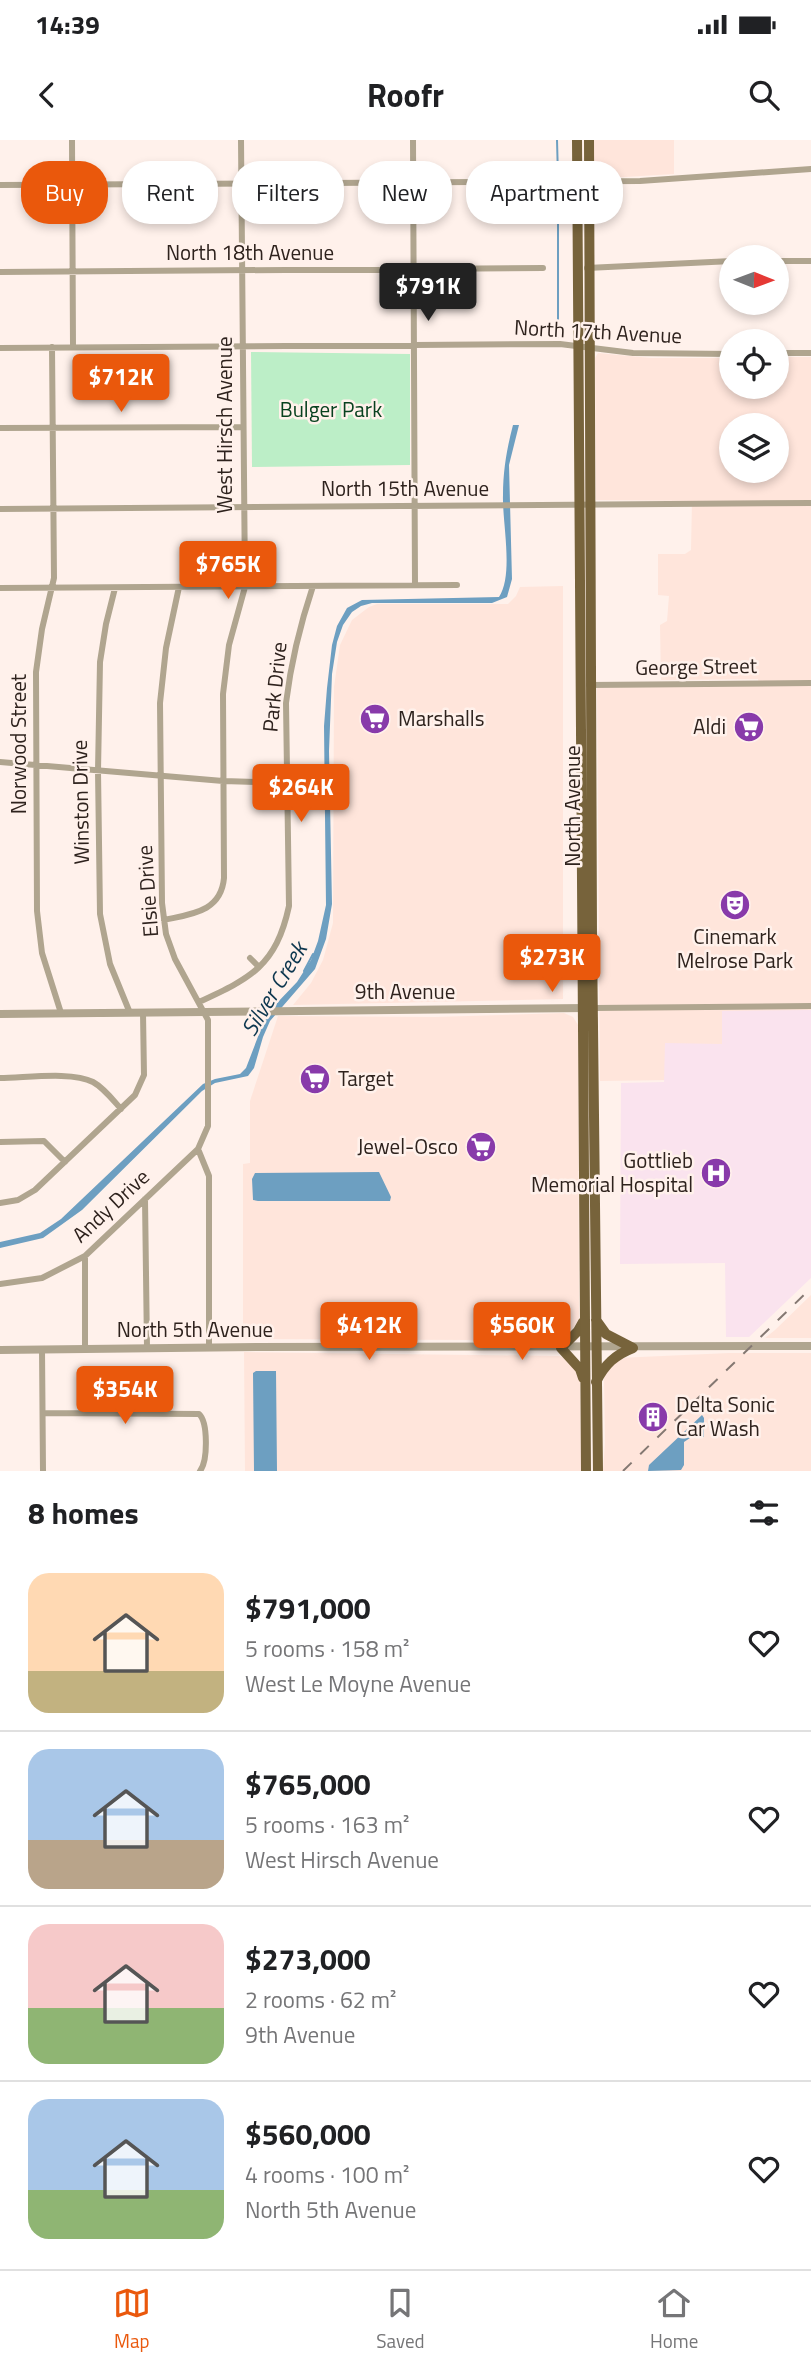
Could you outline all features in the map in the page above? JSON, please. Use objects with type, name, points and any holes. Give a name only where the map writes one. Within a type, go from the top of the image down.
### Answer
[{"type":"main road","name":"North Avenue","points":[[577,140],[577,161]]},
{"type":"main road","name":"North Avenue","points":[[589,140],[589,161]]},
{"type":"main road","name":"North Avenue","points":[[580,224],[584,268]]},
{"type":"main road","name":"North Avenue","points":[[587,224],[584,346],[588,1008],[584,1313],[596,1382],[598,1471]]},
{"type":"main road","name":"North Avenue","points":[[586,1471],[585,1392],[596,1319],[588,1008]]},
{"type":"main road","points":[[584,1313],[578,1331],[561,1348],[580,1369],[585,1392]]},
{"type":"main road","points":[[596,1319],[606,1334],[633,1348]]},
{"type":"main road","points":[[596,1382],[609,1362],[633,1348]]},
{"type":"street","points":[[72,140],[72,161]]},
{"type":"street","name":"West Hirsch Avenue","points":[[241,140],[241,161]]},
{"type":"street","points":[[413,140],[414,161]]},
{"type":"street","points":[[623,181],[811,169]]},
{"type":"street","points":[[108,184],[232,183]]},
{"type":"street","points":[[0,184],[21,184]]},
{"type":"street","points":[[72,347],[73,224]]},
{"type":"street","name":"West Hirsch Avenue","points":[[164,920],[206,909],[221,893],[224,878],[224,678],[233,626],[244,587],[241,224]]},
{"type":"street","points":[[414,224],[415,585]]},
{"type":"street","points":[[789,261],[811,261]]},
{"type":"street","points":[[584,268],[719,262]]},
{"type":"street","name":"North 18th Avenue","points":[[0,272],[543,268]]},
{"type":"street","name":"North 17th Avenue","points":[[0,348],[560,344],[646,354],[719,354]]},
{"type":"street","name":"Norwood Street","points":[[52,348],[54,578],[36,672],[35,765],[38,933],[50,984],[61,1013]]},
{"type":"street","points":[[789,353],[811,353]]},
{"type":"street","points":[[0,428],[243,427]]},
{"type":"street","name":"North 15th Avenue","points":[[0,509],[811,503]]},
{"type":"street","points":[[0,588],[457,585]]},
{"type":"street","name":"Park Drive","points":[[199,1002],[250,977],[279,941],[289,906],[286,703],[299,626],[313,586]]},
{"type":"street","name":"Winston Drive","points":[[115,587],[100,662],[98,771],[103,931],[110,964],[130,1013]]},
{"type":"street","name":"Elsie Drive","points":[[179,587],[163,667],[160,703],[164,920],[175,959],[208,1020],[208,1126],[198,1149]]},
{"type":"street","name":"George Street","points":[[586,685],[811,683]]},
{"type":"street","points":[[0,762],[223,781],[287,783]]},
{"type":"street","points":[[250,958],[259,967]]},
{"type":"street","name":"9th Avenue","points":[[0,1014],[811,1006]]},
{"type":"street","points":[[0,1203],[25,1197],[121,1109],[139,1089],[144,1075],[144,1013]]},
{"type":"street","points":[[0,1078],[84,1079],[99,1087],[121,1109]]},
{"type":"street","points":[[0,1142],[44,1142],[65,1162]]},
{"type":"street","points":[[198,1149],[209,1176],[209,1348]]},
{"type":"street","name":"Andy Drive","points":[[0,1284],[41,1278],[85,1256],[198,1149]]},
{"type":"street","points":[[145,1199],[147,1348]]},
{"type":"street","points":[[85,1256],[85,1349]]},
{"type":"street","name":"North 5th Avenue","points":[[0,1350],[811,1346]]},
{"type":"street","points":[[42,1349],[43,1471]]},
{"type":"street","points":[[43,1413],[194,1412],[203,1417],[206,1462],[200,1471]]},
{"type":"shaded area","points":[[593,140],[674,140],[674,174],[623,177],[623,161],[592,161]]},
{"type":"shaded area","points":[[598,353],[651,358],[719,358],[719,399],[789,399],[789,357],[811,357],[811,1078],[600,1081],[597,687],[759,684],[758,679],[661,680],[660,625],[667,621],[669,596],[658,595],[658,554],[685,554],[691,550],[692,501],[596,500],[595,358]]},
{"type":"shaded area","points":[[563,586],[563,999],[293,1005],[311,983],[323,960],[333,923],[334,687],[340,645],[352,620],[377,604],[508,604],[520,587]]},
{"type":"shaded area","name":"Gottlieb Memorial Hospital","points":[[811,1010],[811,1278],[749,1337],[726,1337],[725,1263],[620,1264],[621,1083],[664,1082],[665,1043],[722,1044],[722,1011]]},
{"type":"shaded area","points":[[564,1013],[573,1017],[578,1025],[579,1318],[568,1337],[478,1340],[243,1339],[243,1164],[250,1163],[250,1101],[278,1016],[435,1017]]},
{"type":"shaded area","points":[[811,1295],[811,1338],[765,1338],[775,1330]]},
{"type":"shaded area","points":[[244,1352],[559,1356],[571,1361],[580,1380],[581,1471],[245,1471]]},
{"type":"shaded area","points":[[729,1353],[811,1353],[811,1471],[603,1471],[604,1376],[618,1358]]},
{"type":"green space","name":"Bulger Park","points":[[251,352],[410,354],[410,465],[252,467]]},
{"type":"water","points":[[513,425],[519,425],[509,465],[512,579],[507,597],[492,603],[372,603],[352,612],[343,625],[337,642],[332,674],[329,751],[332,904],[326,939],[315,969],[270,1021],[254,1068],[248,1076],[215,1083],[202,1091],[82,1210],[43,1238],[0,1248],[0,1242],[40,1233],[61,1219],[203,1084],[240,1074],[246,1068],[264,1021],[297,982],[311,960],[326,905],[324,726],[332,645],[337,626],[347,608],[362,600],[499,597],[506,575],[504,477]]},
{"type":"water","points":[[379,1172],[391,1197],[390,1201],[253,1200],[252,1179],[255,1173]]},
{"type":"water","points":[[276,1371],[277,1471],[254,1471],[253,1373]]},
{"type":"water","points":[[702,1415],[704,1437],[690,1438],[684,1442],[684,1465],[681,1470],[648,1471],[649,1465]]},
{"type":"waterway","points":[[557,140],[558,161]]},
{"type":"waterway","points":[[558,224],[558,337]]},
{"type":"waterway","name":"Silver Creek","points":[[304,971],[313,954]]},
{"type":"railway","points":[[623,1471],[811,1288]]},
{"type":"place","name":"Marshalls","points":[[375,719]]},
{"type":"place","name":"Aldi","points":[[749,727]]},
{"type":"place","name":"Cinemark Melrose Park","points":[[735,905]]},
{"type":"place","name":"Target","points":[[315,1079]]},
{"type":"place","name":"Jewel-Osco","points":[[481,1147]]},
{"type":"place","name":"Gottlieb Memorial Hospital","points":[[716,1173]]},
{"type":"place","name":"Delta Sonic Car Wash","points":[[653,1417]]}]
